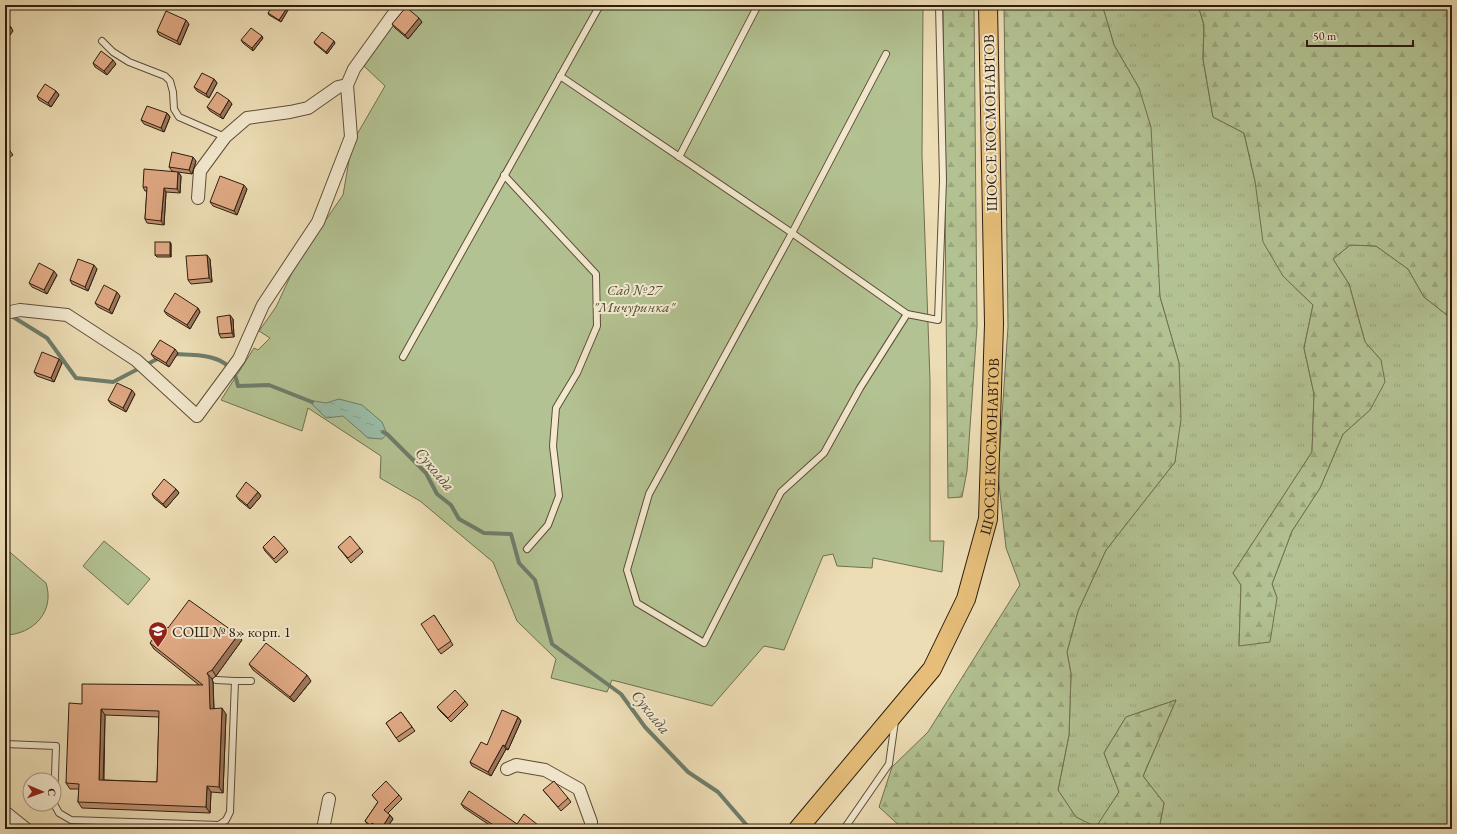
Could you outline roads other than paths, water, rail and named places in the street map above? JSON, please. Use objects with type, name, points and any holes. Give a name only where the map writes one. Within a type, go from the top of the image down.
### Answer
[{"type":"main road","name":"ШОССЕ КОСМОНАВТОВ","points":[[798,829],[932,669],[966,599],[988,519],[994,324],[988,5]]},
{"type":"street","points":[[5,313],[20,310],[67,315],[136,360],[197,416],[240,359],[263,305],[318,222],[351,137],[347,85],[354,69],[400,5]]},
{"type":"street","points":[[198,198],[200,171],[225,137],[247,118],[308,108],[338,87],[347,85]]},
{"type":"street","points":[[507,769],[516,765],[544,770],[579,789],[591,822],[592,829]]},
{"type":"street","points":[[322,829],[329,799]]},
{"type":"street","points":[[5,813],[26,829]]},
{"type":"lane","points":[[404,357],[600,5]]},
{"type":"lane","points":[[679,157],[758,5]]},
{"type":"lane","points":[[560,76],[792,233],[907,314],[938,320],[943,180],[939,5]]},
{"type":"lane","points":[[102,42],[113,52],[129,62],[152,70],[170,81],[173,92],[174,109],[179,116],[225,137]]},
{"type":"lane","points":[[886,54],[792,233],[649,494],[627,570],[638,603],[704,643],[781,492],[824,453],[860,388],[907,314]]},
{"type":"lane","points":[[504,176],[596,274],[597,326],[576,373],[556,408],[553,446],[559,496],[548,525],[527,549]]},
{"type":"lane","points":[[216,680],[251,681]]},
{"type":"lane","points":[[5,744],[56,746],[54,804],[59,813],[71,820],[219,825],[226,820],[230,812],[235,681]]},
{"type":"lane","points":[[844,829],[889,764],[897,711]]},
{"type":"water","points":[[339,399],[362,405],[382,422],[387,434],[382,439],[368,438],[343,416],[326,418],[308,400],[326,403]]},
{"type":"waterway","name":"Суколда","points":[[10,315],[47,338],[76,378],[113,382],[161,357]]},
{"type":"waterway","name":"Суколда","points":[[172,354],[207,356],[223,362],[229,367],[235,375],[238,386],[269,385],[312,402]]},
{"type":"waterway","name":"Суколда","points":[[383,432],[387,434],[426,473],[437,494],[451,505],[459,519],[484,533],[511,534],[519,563],[535,580],[552,644],[621,694],[645,727],[688,772],[718,792],[750,829]]},
{"type":"place","name":"СОШ № 8» корп. 1","points":[[158,648]]},
{"type":"park label","name":"Сад №27 \"Мичуринка\"","points":[[634,298]]}]
